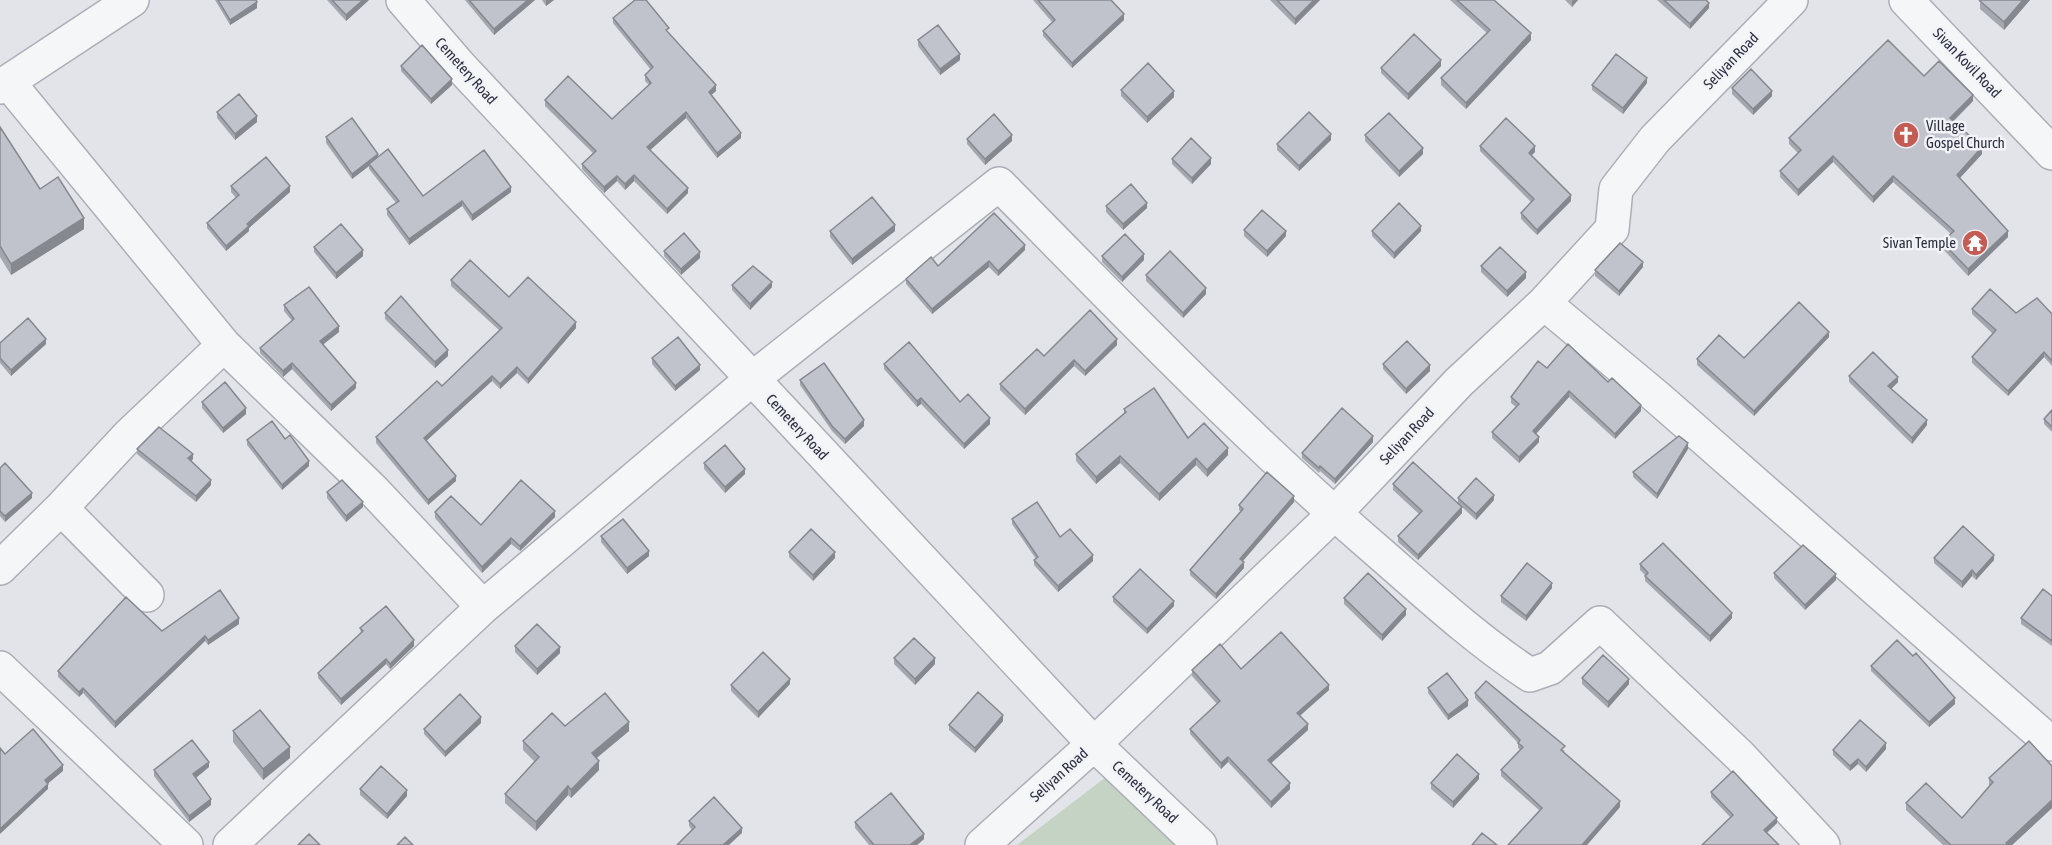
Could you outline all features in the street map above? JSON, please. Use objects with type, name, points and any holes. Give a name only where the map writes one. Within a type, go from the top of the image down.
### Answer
[{"type":"street","points":[[132,0],[4,85],[224,345],[374,490],[483,607]]},
{"type":"street","name":"Cemetery Road","points":[[403,0],[460,66],[1094,744],[1200,845]]},
{"type":"street","name":"Seliyan Road","points":[[982,845],[1094,744],[1334,514],[1459,382],[1544,303],[1612,229],[1616,189],[1649,148],[1791,0]]},
{"type":"street","name":"Sivan Kovil Road","points":[[1906,0],[2052,153]]},
{"type":"street","points":[[230,845],[483,607],[752,379],[999,184],[1171,359],[1334,514],[1489,648],[1530,675],[1550,668],[1600,623],[1740,756],[1824,845]]},
{"type":"street","points":[[1544,303],[1658,398],[2052,744]]},
{"type":"street","points":[[0,568],[61,508],[129,435],[224,345]]},
{"type":"street","points":[[61,508],[147,595]]},
{"type":"street","points":[[0,668],[186,845]]},
{"type":"green space","points":[[1131,758],[1196,845],[1017,845]]},
{"type":"building","points":[[218,0],[256,0],[257,2],[230,20]]},
{"type":"building","points":[[332,0],[363,0],[346,15]]},
{"type":"building","points":[[469,0],[528,0],[494,29]]},
{"type":"building","points":[[635,0],[646,0],[669,28],[666,30],[716,85],[709,92],[741,133],[717,153],[686,112],[647,147],[688,188],[667,209],[634,175],[625,184],[617,176],[604,187],[582,164],[596,151],[545,100],[568,76],[612,119],[651,83],[645,75],[653,67],[613,18]]},
{"type":"building","points":[[1038,0],[1111,0],[1124,14],[1072,63],[1043,31],[1055,20]]},
{"type":"building","points":[[1277,0],[1314,0],[1295,19]]},
{"type":"building","points":[[1457,0],[1494,0],[1531,33],[1466,103],[1441,78],[1490,30]]},
{"type":"building","points":[[1664,0],[1706,0],[1709,3],[1690,24]]},
{"type":"building","points":[[1981,0],[2023,0],[2004,22]]},
{"type":"building","points":[[938,25],[960,54],[940,69],[918,40]]},
{"type":"building","points":[[1414,34],[1441,60],[1408,94],[1381,68]]},
{"type":"building","points":[[1888,40],[1924,76],[1939,61],[1973,95],[1950,118],[1982,147],[1957,175],[2008,231],[1968,269],[1942,242],[1954,231],[1893,176],[1873,197],[1833,156],[1798,190],[1780,171],[1801,150],[1789,138]]},
{"type":"building","points":[[422,45],[452,79],[431,99],[401,66]]},
{"type":"building","points":[[1616,54],[1647,78],[1623,108],[1592,85]]},
{"type":"building","points":[[1148,63],[1174,91],[1147,117],[1121,90]]},
{"type":"building","points":[[1751,69],[1772,91],[1753,109],[1732,88]]},
{"type":"building","points":[[239,94],[257,116],[235,134],[217,112]]},
{"type":"building","points":[[1309,112],[1331,134],[1299,166],[1277,144]]},
{"type":"building","points":[[1389,113],[1423,148],[1399,171],[1365,135]]},
{"type":"building","points":[[994,114],[1012,135],[985,159],[967,139]]},
{"type":"building","points":[[352,118],[378,154],[352,174],[326,137]]},
{"type":"building","points":[[1506,118],[1535,146],[1529,153],[1571,195],[1537,230],[1521,213],[1534,199],[1480,146]]},
{"type":"building","points":[[0,127],[40,189],[58,177],[84,218],[11,264],[0,246]]},
{"type":"building","points":[[1191,138],[1211,158],[1192,178],[1172,159]]},
{"type":"building","points":[[388,149],[423,196],[484,150],[511,187],[472,215],[462,201],[409,239],[387,209],[399,201],[369,164]]},
{"type":"building","points":[[266,157],[290,186],[226,246],[207,223],[239,195],[231,186]]},
{"type":"building","points":[[1131,184],[1147,203],[1123,224],[1106,206]]},
{"type":"building","points":[[872,197],[895,225],[852,259],[830,231]]},
{"type":"building","points":[[1399,203],[1421,226],[1394,253],[1372,231]]},
{"type":"building","points":[[1262,210],[1286,231],[1267,251],[1244,230]]},
{"type":"building","points":[[994,213],[1025,245],[998,271],[989,261],[932,309],[906,279],[931,257],[938,266]]},
{"type":"building","points":[[341,224],[363,250],[336,273],[314,247]]},
{"type":"building","points":[[684,233],[700,252],[681,269],[664,251]]},
{"type":"building","points":[[1125,234],[1144,254],[1122,277],[1102,256]]},
{"type":"building","points":[[1620,243],[1643,262],[1619,291],[1595,270]]},
{"type":"building","points":[[1500,247],[1526,272],[1507,291],[1481,266]]},
{"type":"building","points":[[1170,251],[1206,288],[1183,313],[1146,275]]},
{"type":"building","points":[[470,260],[509,297],[528,277],[576,322],[528,379],[517,367],[500,384],[492,376],[424,438],[456,476],[428,500],[376,437],[437,381],[442,386],[502,328],[451,280]]},
{"type":"building","points":[[753,266],[772,282],[750,304],[732,285]]},
{"type":"building","points":[[309,287],[339,326],[320,341],[356,383],[331,405],[292,363],[283,371],[260,348],[294,319],[284,305]]},
{"type":"building","points":[[1990,289],[2016,313],[2037,298],[2052,314],[2052,361],[2044,352],[2008,391],[1972,357],[1996,330],[1972,309]]},
{"type":"building","points":[[401,296],[448,350],[435,362],[385,313]]},
{"type":"building","points":[[1799,302],[1829,332],[1754,411],[1697,359],[1719,335],[1744,358]]},
{"type":"building","points":[[1090,310],[1117,339],[1085,371],[1074,360],[1025,409],[1000,384],[1037,349],[1044,356]]},
{"type":"building","points":[[28,318],[46,339],[11,370],[0,358],[0,343]]},
{"type":"building","points":[[678,337],[700,365],[675,386],[652,358]]},
{"type":"building","points":[[1407,341],[1430,365],[1406,389],[1383,364]]},
{"type":"building","points":[[909,342],[960,402],[968,394],[990,418],[964,444],[921,398],[917,401],[884,364]]},
{"type":"building","points":[[1568,344],[1608,382],[1612,378],[1641,405],[1615,434],[1569,391],[1533,431],[1539,437],[1519,457],[1492,432],[1519,404],[1511,397],[1538,361],[1547,368]]},
{"type":"building","points":[[1873,352],[1898,377],[1888,386],[1927,420],[1912,438],[1849,376]]},
{"type":"building","points":[[824,363],[864,420],[845,439],[832,426],[800,380]]},
{"type":"building","points":[[225,382],[246,408],[223,428],[202,402]]},
{"type":"building","points":[[1154,388],[1188,438],[1204,423],[1228,448],[1207,470],[1196,458],[1159,494],[1120,456],[1096,477],[1076,454],[1126,412],[1124,409]]},
{"type":"building","points":[[1342,408],[1373,436],[1335,479],[1302,453]]},
{"type":"building","points":[[2052,410],[2052,427],[2044,419]]},
{"type":"building","points":[[272,421],[285,439],[290,435],[309,461],[282,485],[247,440]]},
{"type":"building","points":[[159,427],[193,454],[188,458],[211,480],[196,496],[137,449]]},
{"type":"building","points":[[1679,436],[1688,443],[1657,494],[1633,472]]},
{"type":"building","points":[[725,445],[745,469],[725,487],[704,463]]},
{"type":"building","points":[[1413,462],[1462,507],[1418,555],[1398,536],[1422,511],[1393,484]]},
{"type":"building","points":[[5,463],[32,493],[5,516],[0,511],[0,468]]},
{"type":"building","points":[[1267,472],[1294,496],[1240,559],[1244,562],[1216,594],[1190,570],[1243,509],[1239,505]]},
{"type":"building","points":[[1476,478],[1494,495],[1476,514],[1458,498]]},
{"type":"building","points":[[342,480],[363,502],[346,516],[327,492]]},
{"type":"building","points":[[521,480],[555,511],[520,546],[511,538],[482,567],[435,512],[451,496],[481,525]]},
{"type":"building","points":[[1037,502],[1060,537],[1070,529],[1093,555],[1058,586],[1034,560],[1038,557],[1012,519]]},
{"type":"building","points":[[623,519],[649,551],[627,568],[601,536]]},
{"type":"building","points":[[1963,526],[1994,555],[1976,575],[1972,570],[1962,582],[1934,558]]},
{"type":"building","points":[[811,529],[835,552],[813,575],[789,552]]},
{"type":"building","points":[[1663,543],[1732,613],[1710,636],[1645,576],[1648,573],[1640,564]]},
{"type":"building","points":[[1803,545],[1836,574],[1805,605],[1774,573]]},
{"type":"building","points":[[1527,563],[1552,583],[1526,616],[1501,596]]},
{"type":"building","points":[[1140,569],[1174,601],[1147,629],[1113,597]]},
{"type":"building","points":[[1368,573],[1406,609],[1382,635],[1344,598]]},
{"type":"building","points":[[2043,589],[2052,596],[2052,641],[2021,618]]},
{"type":"building","points":[[220,590],[239,618],[208,640],[205,636],[115,722],[83,688],[79,692],[58,671],[126,597],[162,631]]},
{"type":"building","points":[[386,606],[414,640],[390,664],[386,659],[341,699],[318,673],[363,631],[360,628]]},
{"type":"building","points":[[537,624],[560,647],[537,669],[515,646]]},
{"type":"building","points":[[1281,632],[1329,685],[1297,713],[1308,724],[1268,760],[1290,783],[1271,802],[1228,757],[1221,763],[1190,729],[1220,701],[1192,670],[1220,644],[1241,669]]},
{"type":"building","points":[[914,638],[935,658],[915,679],[894,658]]},
{"type":"building","points":[[1897,640],[1913,656],[1916,653],[1955,698],[1929,722],[1871,666]]},
{"type":"building","points":[[763,652],[790,679],[758,712],[731,685]]},
{"type":"building","points":[[1603,655],[1629,679],[1608,702],[1582,678]]},
{"type":"building","points":[[1447,673],[1468,700],[1448,715],[1428,688]]},
{"type":"building","points":[[1486,681],[1565,746],[1561,750],[1620,801],[1582,845],[1508,845],[1542,808],[1501,770],[1523,747],[1518,743],[1520,740],[1475,693]]},
{"type":"building","points":[[978,692],[1003,715],[975,748],[949,725]]},
{"type":"building","points":[[605,693],[629,722],[592,753],[599,761],[571,790],[568,786],[536,822],[505,794],[539,757],[523,741],[552,713],[565,726]]},
{"type":"building","points":[[460,694],[481,717],[445,752],[424,729]]},
{"type":"building","points":[[260,710],[290,747],[263,769],[233,731]]},
{"type":"building","points":[[1860,720],[1886,743],[1866,767],[1858,759],[1850,766],[1833,750]]},
{"type":"building","points":[[33,729],[63,765],[45,780],[48,784],[0,829],[0,748],[5,754]]},
{"type":"building","points":[[192,740],[209,762],[193,774],[211,799],[189,816],[154,770]]},
{"type":"building","points":[[2029,741],[2052,766],[2052,800],[2006,843],[2008,845],[1951,845],[1906,803],[1926,783],[1962,818],[1993,782],[1989,778]]},
{"type":"building","points":[[1457,754],[1479,774],[1453,802],[1431,783]]},
{"type":"building","points":[[381,766],[407,790],[387,814],[360,789]]},
{"type":"building","points":[[1733,771],[1777,818],[1764,830],[1779,845],[1702,845],[1733,815],[1711,792]]},
{"type":"building","points":[[891,793],[924,834],[910,845],[874,845],[855,822]]},
{"type":"building","points":[[714,797],[742,828],[723,845],[677,845],[695,827],[689,821]]},
{"type":"building","points":[[1482,833],[1497,845],[1472,845]]},
{"type":"building","points":[[309,834],[320,845],[298,845]]},
{"type":"building","points":[[405,837],[413,845],[397,845]]},
{"type":"place","name":"Village Gospel Church","points":[[1906,135]]},
{"type":"place","name":"Sivan Temple","points":[[1975,243]]}]
